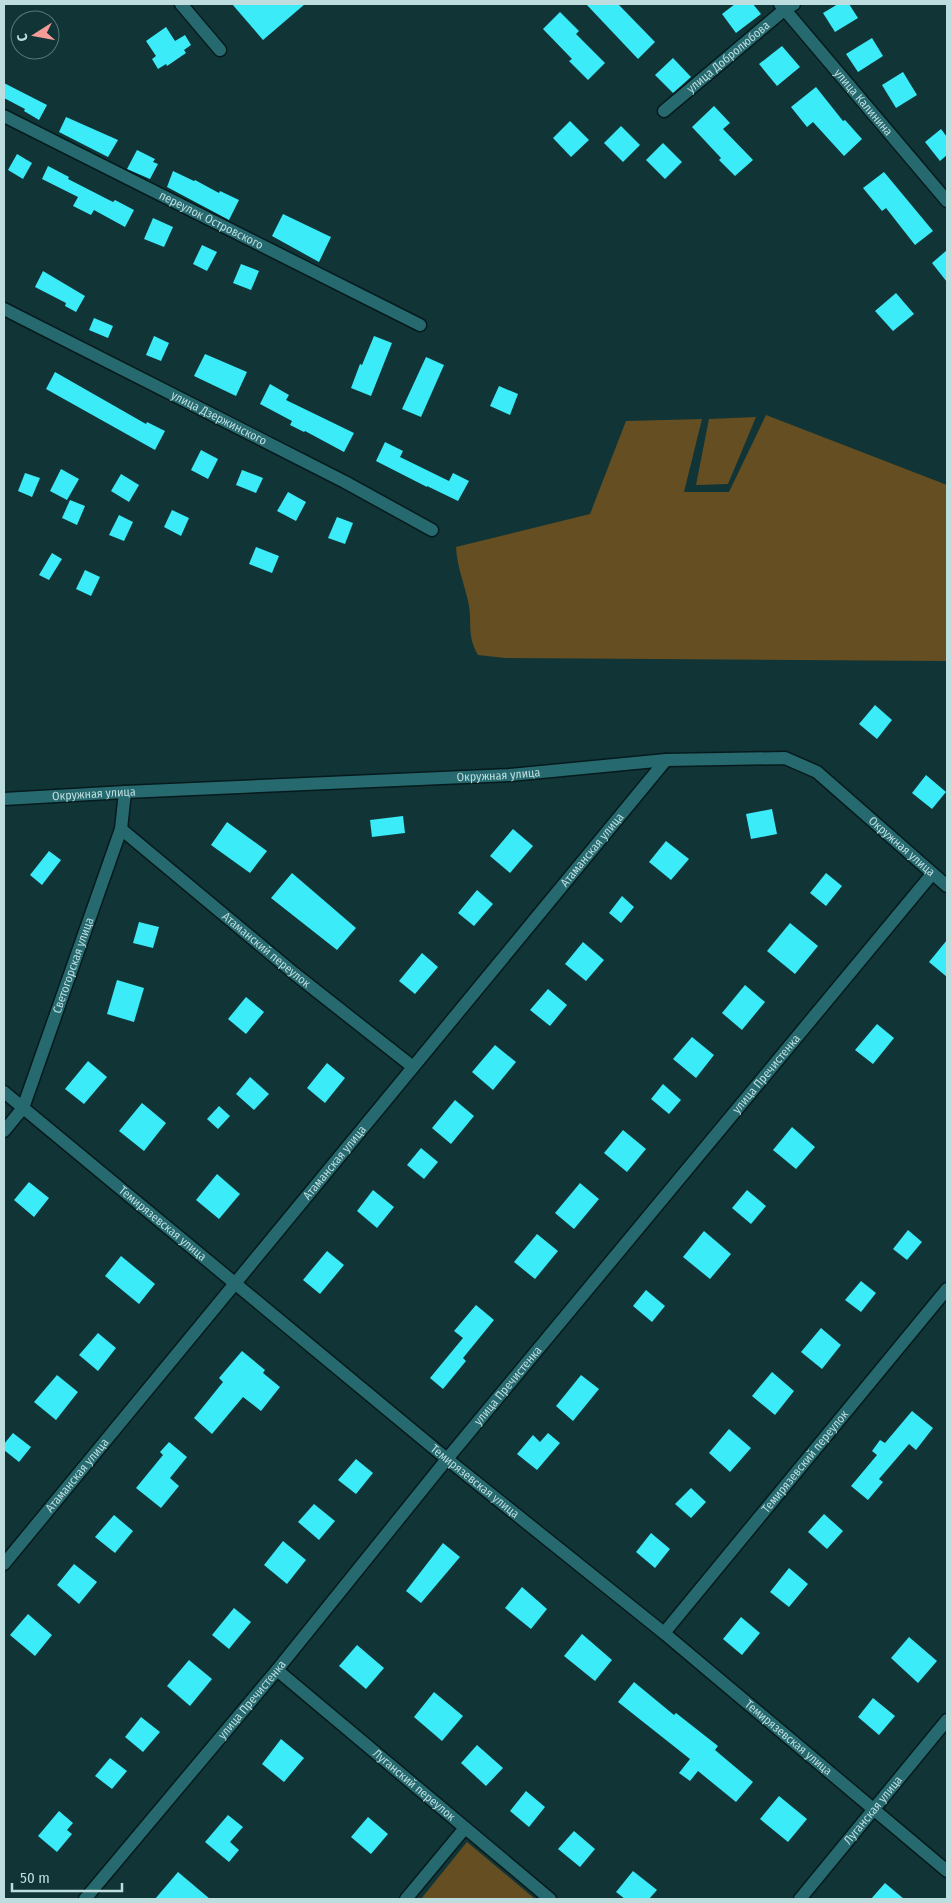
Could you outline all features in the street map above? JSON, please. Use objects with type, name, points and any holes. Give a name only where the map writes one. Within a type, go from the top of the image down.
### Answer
[{"type":"street","points":[[181,4],[220,50]]},
{"type":"street","name":"улица Добролюбова","points":[[664,111],[786,6]]},
{"type":"street","name":"улица Калинина","points":[[786,6],[947,201]]},
{"type":"street","name":"переулок Островского","points":[[4,116],[420,325]]},
{"type":"street","name":"улица Дзержинского","points":[[4,309],[346,482],[432,530]]},
{"type":"street","name":"Окружная улица","points":[[4,799],[510,776],[666,760],[785,758],[817,772],[947,886]]},
{"type":"street","name":"Атаманская улица","points":[[4,1564],[666,760]]},
{"type":"street","name":"Светогорская улица","points":[[4,1131],[23,1108],[121,828],[125,792]]},
{"type":"street","name":"Атаманский переулок","points":[[121,828],[287,968],[414,1068]]},
{"type":"street","name":"улица Пречистенка","points":[[85,1899],[277,1670],[447,1459],[932,874]]},
{"type":"street","name":"Темирязевская улица","points":[[4,1092],[447,1459],[664,1633],[947,1871]]},
{"type":"street","name":"Темирязевский переулок","points":[[664,1633],[947,1289]]},
{"type":"street","name":"Луганский переулок","points":[[277,1670],[550,1899]]},
{"type":"street","name":"Луганская улица","points":[[800,1899],[947,1720]]},
{"type":"street","points":[[406,1899],[465,1828]]},
{"type":"shaded area","points":[[766,415],[947,485],[947,661],[505,658],[478,655],[472,641],[469,609],[456,547],[590,514],[626,421],[702,419],[684,492],[729,492]]},
{"type":"shaded area","points":[[756,417],[728,484],[696,485],[709,419]]},
{"type":"shaded area","points":[[467,1842],[535,1899],[421,1899]]},
{"type":"building","points":[[232,4],[305,4],[263,40]]},
{"type":"building","points":[[586,4],[618,4],[655,42],[638,59]]},
{"type":"building","points":[[735,4],[753,4],[761,14],[736,33],[722,14]]},
{"type":"building","points":[[838,4],[849,4],[858,18],[835,32],[823,13]]},
{"type":"building","points":[[560,12],[579,31],[576,34],[605,63],[588,80],[569,61],[572,59],[543,29]]},
{"type":"building","points":[[166,27],[175,41],[185,35],[191,45],[184,50],[186,53],[167,66],[166,64],[158,69],[152,59],[156,56],[146,41]]},
{"type":"building","points":[[872,38],[883,56],[858,72],[846,54]]},
{"type":"building","points":[[782,46],[800,67],[777,86],[759,64]]},
{"type":"building","points":[[673,58],[691,77],[673,93],[655,75]]},
{"type":"building","points":[[903,72],[917,95],[896,108],[882,85]]},
{"type":"building","points":[[4,83],[47,105],[39,120],[24,111],[25,109],[4,98]]},
{"type":"building","points":[[816,87],[843,121],[845,120],[862,139],[844,156],[813,122],[807,127],[791,107]]},
{"type":"building","points":[[714,106],[730,123],[723,129],[753,160],[735,176],[692,127]]},
{"type":"building","points":[[66,117],[118,140],[108,157],[59,132]]},
{"type":"building","points":[[570,121],[589,140],[571,157],[553,138]]},
{"type":"building","points":[[621,126],[640,145],[623,162],[604,143]]},
{"type":"building","points":[[941,129],[947,137],[947,155],[940,161],[925,142]]},
{"type":"building","points":[[663,143],[682,162],[665,179],[646,160]]},
{"type":"building","points":[[137,150],[155,159],[153,162],[158,164],[150,179],[127,169]]},
{"type":"building","points":[[17,154],[32,163],[23,179],[8,170]]},
{"type":"building","points":[[48,166],[69,177],[68,179],[113,202],[115,200],[134,210],[125,227],[94,210],[91,215],[73,206],[78,197],[42,179]]},
{"type":"building","points":[[173,171],[219,193],[220,191],[239,200],[229,220],[167,187]]},
{"type":"building","points":[[884,172],[933,231],[915,245],[886,208],[882,211],[863,188]]},
{"type":"building","points":[[283,214],[331,237],[319,262],[272,236]]},
{"type":"building","points":[[153,218],[173,227],[164,247],[144,239]]},
{"type":"building","points":[[202,245],[217,252],[207,271],[193,264]]},
{"type":"building","points":[[947,250],[947,282],[932,263]]},
{"type":"building","points":[[241,264],[259,271],[251,290],[233,283]]},
{"type":"building","points":[[43,271],[85,296],[76,312],[65,306],[66,303],[35,287]]},
{"type":"building","points":[[896,293],[914,314],[893,331],[875,311]]},
{"type":"building","points":[[94,318],[113,326],[108,338],[89,330]]},
{"type":"building","points":[[154,336],[169,343],[161,361],[146,355]]},
{"type":"building","points":[[374,336],[392,343],[371,396],[351,388]]},
{"type":"building","points":[[205,354],[247,372],[236,396],[194,376]]},
{"type":"building","points":[[426,357],[444,365],[421,417],[402,409]]},
{"type":"building","points":[[55,372],[146,424],[147,422],[165,431],[155,450],[46,389]]},
{"type":"building","points":[[270,384],[289,395],[286,400],[354,433],[344,452],[290,425],[292,421],[260,404]]},
{"type":"building","points":[[499,386],[518,394],[510,415],[490,406]]},
{"type":"building","points":[[385,442],[403,451],[400,457],[449,481],[453,473],[469,481],[458,501],[376,461]]},
{"type":"building","points":[[201,450],[218,459],[208,479],[191,470]]},
{"type":"building","points":[[61,469],[79,479],[67,500],[50,491]]},
{"type":"building","points":[[242,470],[263,478],[256,493],[236,485]]},
{"type":"building","points":[[25,473],[40,478],[32,497],[18,491]]},
{"type":"building","points":[[121,474],[139,485],[129,502],[111,491]]},
{"type":"building","points":[[288,492],[306,502],[296,521],[277,511]]},
{"type":"building","points":[[70,500],[85,506],[77,525],[62,518]]},
{"type":"building","points":[[172,510],[189,518],[181,536],[164,527]]},
{"type":"building","points":[[119,515],[133,522],[124,541],[109,535]]},
{"type":"building","points":[[337,517],[353,523],[345,544],[328,538]]},
{"type":"building","points":[[256,547],[279,556],[272,573],[249,564]]},
{"type":"building","points":[[52,553],[62,559],[49,580],[39,575]]},
{"type":"building","points":[[85,570],[100,577],[91,596],[76,589]]},
{"type":"building","points":[[875,705],[892,720],[877,739],[859,724]]},
{"type":"building","points":[[926,775],[946,792],[932,809],[912,793]]},
{"type":"building","points":[[772,809],[777,834],[751,839],[746,814]]},
{"type":"building","points":[[403,816],[405,833],[372,837],[370,820]]},
{"type":"building","points":[[227,822],[267,851],[250,873],[211,845]]},
{"type":"building","points":[[513,829],[533,846],[510,873],[490,856]]},
{"type":"building","points":[[666,841],[689,859],[671,880],[649,862]]},
{"type":"building","points":[[49,851],[61,860],[42,885],[30,875]]},
{"type":"building","points":[[292,873],[356,928],[337,950],[271,898]]},
{"type":"building","points":[[826,873],[842,886],[826,906],[810,893]]},
{"type":"building","points":[[477,890],[493,904],[474,926],[458,913]]},
{"type":"building","points":[[622,896],[634,907],[621,923],[609,913]]},
{"type":"building","points":[[139,922],[159,927],[153,948],[133,943]]},
{"type":"building","points":[[790,923],[818,946],[795,974],[767,951]]},
{"type":"building","points":[[947,940],[947,977],[929,962]]},
{"type":"building","points":[[583,942],[604,960],[586,981],[565,964]]},
{"type":"building","points":[[422,953],[438,967],[415,994],[399,981]]},
{"type":"building","points":[[117,980],[144,988],[134,1022],[107,1014]]},
{"type":"building","points":[[745,985],[765,1002],[742,1030],[722,1013]]},
{"type":"building","points":[[548,989],[567,1005],[550,1026],[530,1010]]},
{"type":"building","points":[[246,997],[264,1012],[246,1034],[228,1019]]},
{"type":"building","points":[[877,1024],[894,1038],[873,1064],[855,1050]]},
{"type":"building","points":[[692,1037],[714,1055],[696,1078],[673,1059]]},
{"type":"building","points":[[495,1045],[516,1062],[493,1090],[472,1072]]},
{"type":"building","points":[[88,1061],[107,1077],[84,1104],[65,1089]]},
{"type":"building","points":[[327,1063],[345,1078],[325,1103],[307,1088]]},
{"type":"building","points":[[250,1077],[269,1094],[254,1110],[236,1094]]},
{"type":"building","points":[[663,1084],[681,1100],[669,1114],[651,1099]]},
{"type":"building","points":[[455,1100],[474,1116],[451,1144],[432,1128]]},
{"type":"building","points":[[142,1103],[166,1123],[144,1151],[119,1131]]},
{"type":"building","points":[[219,1106],[230,1116],[218,1129],[207,1119]]},
{"type":"building","points":[[792,1127],[815,1147],[796,1169],[773,1150]]},
{"type":"building","points":[[623,1130],[646,1149],[627,1172],[604,1153]]},
{"type":"building","points":[[421,1148],[438,1162],[424,1179],[407,1165]]},
{"type":"building","points":[[217,1174],[240,1194],[219,1219],[196,1200]]},
{"type":"building","points":[[29,1182],[49,1198],[34,1217],[14,1200]]},
{"type":"building","points":[[580,1183],[599,1199],[574,1229],[555,1213]]},
{"type":"building","points":[[373,1190],[394,1207],[377,1228],[357,1211]]},
{"type":"building","points":[[747,1190],[766,1206],[751,1224],[732,1208]]},
{"type":"building","points":[[908,1230],[922,1242],[907,1260],[893,1249]]},
{"type":"building","points":[[704,1231],[731,1254],[710,1279],[683,1257]]},
{"type":"building","points":[[537,1234],[558,1251],[535,1279],[514,1262]]},
{"type":"building","points":[[327,1251],[344,1265],[320,1294],[303,1280]]},
{"type":"building","points":[[121,1256],[155,1284],[139,1304],[105,1276]]},
{"type":"building","points":[[861,1281],[876,1293],[861,1312],[845,1300]]},
{"type":"building","points":[[646,1290],[665,1306],[652,1322],[633,1306]]},
{"type":"building","points":[[476,1305],[494,1320],[463,1358],[466,1361],[443,1389],[430,1378],[463,1338],[454,1331]]},
{"type":"building","points":[[821,1328],[841,1345],[822,1369],[801,1352]]},
{"type":"building","points":[[98,1333],[116,1348],[98,1371],[79,1355]]},
{"type":"building","points":[[242,1351],[265,1370],[263,1373],[280,1387],[261,1411],[243,1397],[212,1434],[194,1418],[223,1382],[219,1378]]},
{"type":"building","points":[[772,1372],[794,1391],[775,1415],[752,1396]]},
{"type":"building","points":[[57,1375],[78,1392],[56,1420],[34,1402]]},
{"type":"building","points":[[581,1375],[599,1389],[573,1421],[556,1406]]},
{"type":"building","points":[[912,1411],[933,1428],[916,1450],[909,1444],[879,1479],[883,1482],[868,1500],[851,1486],[877,1455],[872,1451],[880,1440],[885,1443]]},
{"type":"building","points":[[729,1429],[751,1448],[730,1472],[709,1453]]},
{"type":"building","points":[[13,1433],[31,1447],[19,1462],[4,1450],[4,1444]]},
{"type":"building","points":[[548,1433],[560,1443],[537,1470],[517,1454],[533,1435],[540,1442]]},
{"type":"building","points":[[169,1442],[187,1457],[170,1478],[179,1486],[161,1508],[136,1488],[163,1455],[160,1452]]},
{"type":"building","points":[[356,1459],[373,1473],[356,1494],[338,1480]]},
{"type":"building","points":[[691,1488],[706,1502],[691,1518],[675,1504]]},
{"type":"building","points":[[314,1504],[335,1521],[319,1540],[298,1522]]},
{"type":"building","points":[[824,1514],[843,1531],[827,1549],[808,1532]]},
{"type":"building","points":[[114,1515],[133,1531],[115,1553],[95,1537]]},
{"type":"building","points":[[651,1533],[670,1549],[655,1568],[636,1552]]},
{"type":"building","points":[[283,1541],[306,1560],[287,1584],[264,1565]]},
{"type":"building","points":[[443,1543],[460,1557],[421,1603],[406,1591]]},
{"type":"building","points":[[74,1564],[97,1582],[79,1604],[57,1585]]},
{"type":"building","points":[[789,1568],[808,1584],[789,1607],[770,1592]]},
{"type":"building","points":[[522,1587],[547,1609],[531,1629],[505,1608]]},
{"type":"building","points":[[234,1608],[251,1622],[229,1649],[212,1635]]},
{"type":"building","points":[[28,1614],[52,1635],[35,1656],[10,1635]]},
{"type":"building","points":[[741,1617],[760,1633],[742,1655],[723,1639]]},
{"type":"building","points":[[582,1634],[612,1660],[595,1681],[564,1656]]},
{"type":"building","points":[[909,1637],[937,1661],[918,1683],[891,1658]]},
{"type":"building","points":[[357,1645],[384,1668],[366,1689],[339,1666]]},
{"type":"building","points":[[189,1660],[212,1679],[190,1706],[167,1686]]},
{"type":"building","points":[[634,1682],[674,1715],[676,1713],[718,1746],[715,1750],[753,1782],[736,1802],[698,1771],[690,1781],[679,1773],[690,1759],[618,1702]]},
{"type":"building","points":[[434,1692],[463,1716],[442,1741],[414,1717]]},
{"type":"building","points":[[873,1698],[895,1716],[879,1735],[858,1717]]},
{"type":"building","points":[[141,1717],[160,1732],[143,1752],[125,1737]]},
{"type":"building","points":[[281,1739],[304,1758],[284,1782],[262,1764]]},
{"type":"building","points":[[477,1745],[503,1768],[486,1786],[461,1763]]},
{"type":"building","points":[[110,1758],[127,1771],[112,1789],[95,1776]]},
{"type":"building","points":[[526,1791],[545,1807],[529,1827],[510,1811]]},
{"type":"building","points":[[779,1796],[807,1819],[788,1842],[760,1819]]},
{"type":"building","points":[[59,1811],[73,1823],[67,1830],[72,1834],[57,1852],[38,1836]]},
{"type":"building","points":[[228,1815],[243,1827],[230,1842],[239,1850],[229,1862],[205,1842]]},
{"type":"building","points":[[368,1817],[388,1834],[371,1854],[351,1837]]},
{"type":"building","points":[[574,1831],[595,1849],[580,1867],[558,1849]]},
{"type":"building","points":[[633,1871],[657,1890],[649,1899],[625,1899],[616,1892]]},
{"type":"building","points":[[178,1872],[210,1899],[155,1899]]},
{"type":"building","points":[[885,1883],[904,1899],[871,1899]]}]
